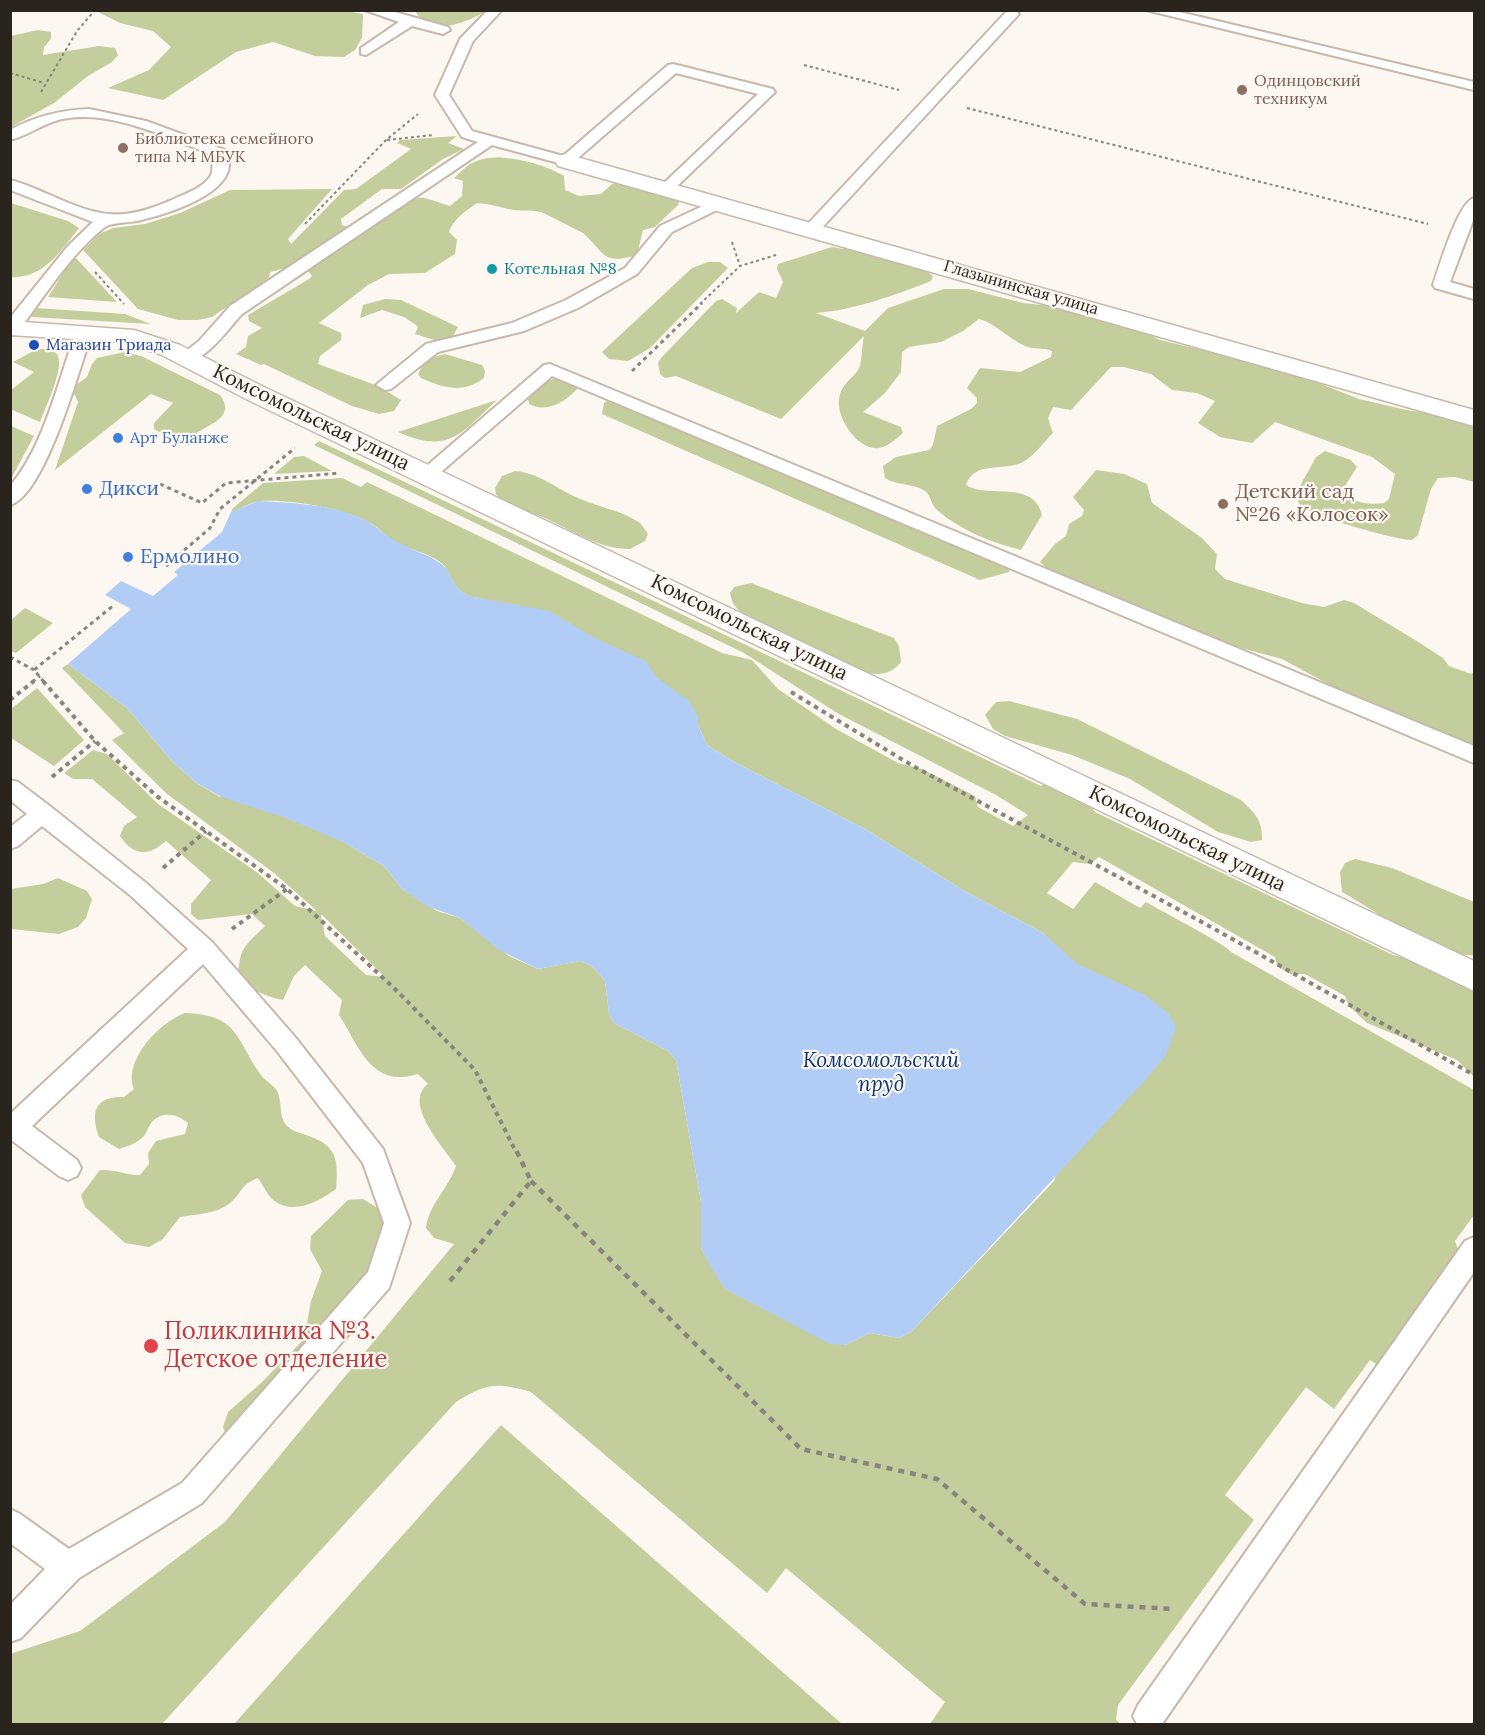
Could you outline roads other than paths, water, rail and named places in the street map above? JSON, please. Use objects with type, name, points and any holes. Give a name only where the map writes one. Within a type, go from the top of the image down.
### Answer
[{"type":"street","name":"Глазынинская улица","points":[[566,161],[1474,418]]},
{"type":"street","name":"Комсомольская улица","points":[[11,329],[125,335],[162,346],[1474,977]]},
{"type":"lane","points":[[371,10],[443,30]]},
{"type":"lane","points":[[496,10],[467,39],[441,95],[468,134],[566,161],[673,68],[768,92],[667,189]]},
{"type":"lane","points":[[1152,10],[1474,86]]},
{"type":"lane","points":[[823,232],[932,99],[1012,14]]},
{"type":"lane","points":[[366,51],[410,21]]},
{"type":"lane","points":[[10,136],[28,124],[47,116],[83,111],[112,115],[220,153],[222,168],[213,184],[142,218],[103,221],[10,184]]},
{"type":"lane","points":[[186,358],[205,345],[236,310],[490,140]]},
{"type":"lane","points":[[1474,203],[1460,231],[1441,285],[1474,294]]},
{"type":"lane","points":[[385,385],[432,348],[518,327],[572,304],[631,271],[666,228],[718,204]]},
{"type":"lane","points":[[11,329],[74,249],[103,221]]},
{"type":"lane","points":[[10,499],[31,474],[44,446],[84,332]]},
{"type":"lane","points":[[428,474],[550,369],[610,392],[1474,755]]},
{"type":"lane","points":[[10,840],[26,800],[138,889],[204,949],[286,1044],[374,1157],[397,1223],[380,1279],[192,1493],[68,1567],[10,1627]]},
{"type":"lane","points":[[68,1168],[14,1127],[204,949]]},
{"type":"lane","points":[[1149,1716],[1474,1250]]},
{"type":"lane","points":[[10,1524],[68,1567]]},
{"type":"water","name":"Комсомольский пруд","points":[[258,501],[313,505],[365,520],[391,539],[440,563],[448,571],[458,588],[469,596],[549,611],[597,639],[646,661],[656,677],[688,700],[698,716],[698,725],[707,745],[734,762],[865,829],[966,892],[1043,933],[1077,964],[1145,995],[1169,1014],[1176,1027],[1166,1055],[912,1331],[899,1338],[870,1333],[845,1345],[830,1344],[725,1289],[701,1248],[701,1202],[676,1060],[668,1051],[614,1023],[609,1014],[605,981],[592,966],[580,961],[538,969],[499,950],[460,918],[427,906],[402,889],[384,866],[343,842],[286,818],[221,797],[195,782],[171,760],[127,708],[68,664],[131,609],[105,595],[121,581],[153,596],[178,575],[174,572],[222,532],[231,512]]},
{"type":"place","name":"Одинцовский техникум","points":[[1242,90]]},
{"type":"place","name":"Библиотека семейного типа N4 МБУК","points":[[123,148]]},
{"type":"place","name":"Котельная №8","points":[[492,269]]},
{"type":"place","name":"Магазин Триада","points":[[34,345]]},
{"type":"place","name":"Арт Буланже","points":[[118,438]]},
{"type":"place","name":"Дикси","points":[[87,489]]},
{"type":"place","name":"Детский сад №26 «Колосок»","points":[[1223,504]]},
{"type":"place","name":"Ермолино","points":[[128,557]]},
{"type":"place","name":"Поликлиника №3. Детское отделение","points":[[151,1346]]}]
